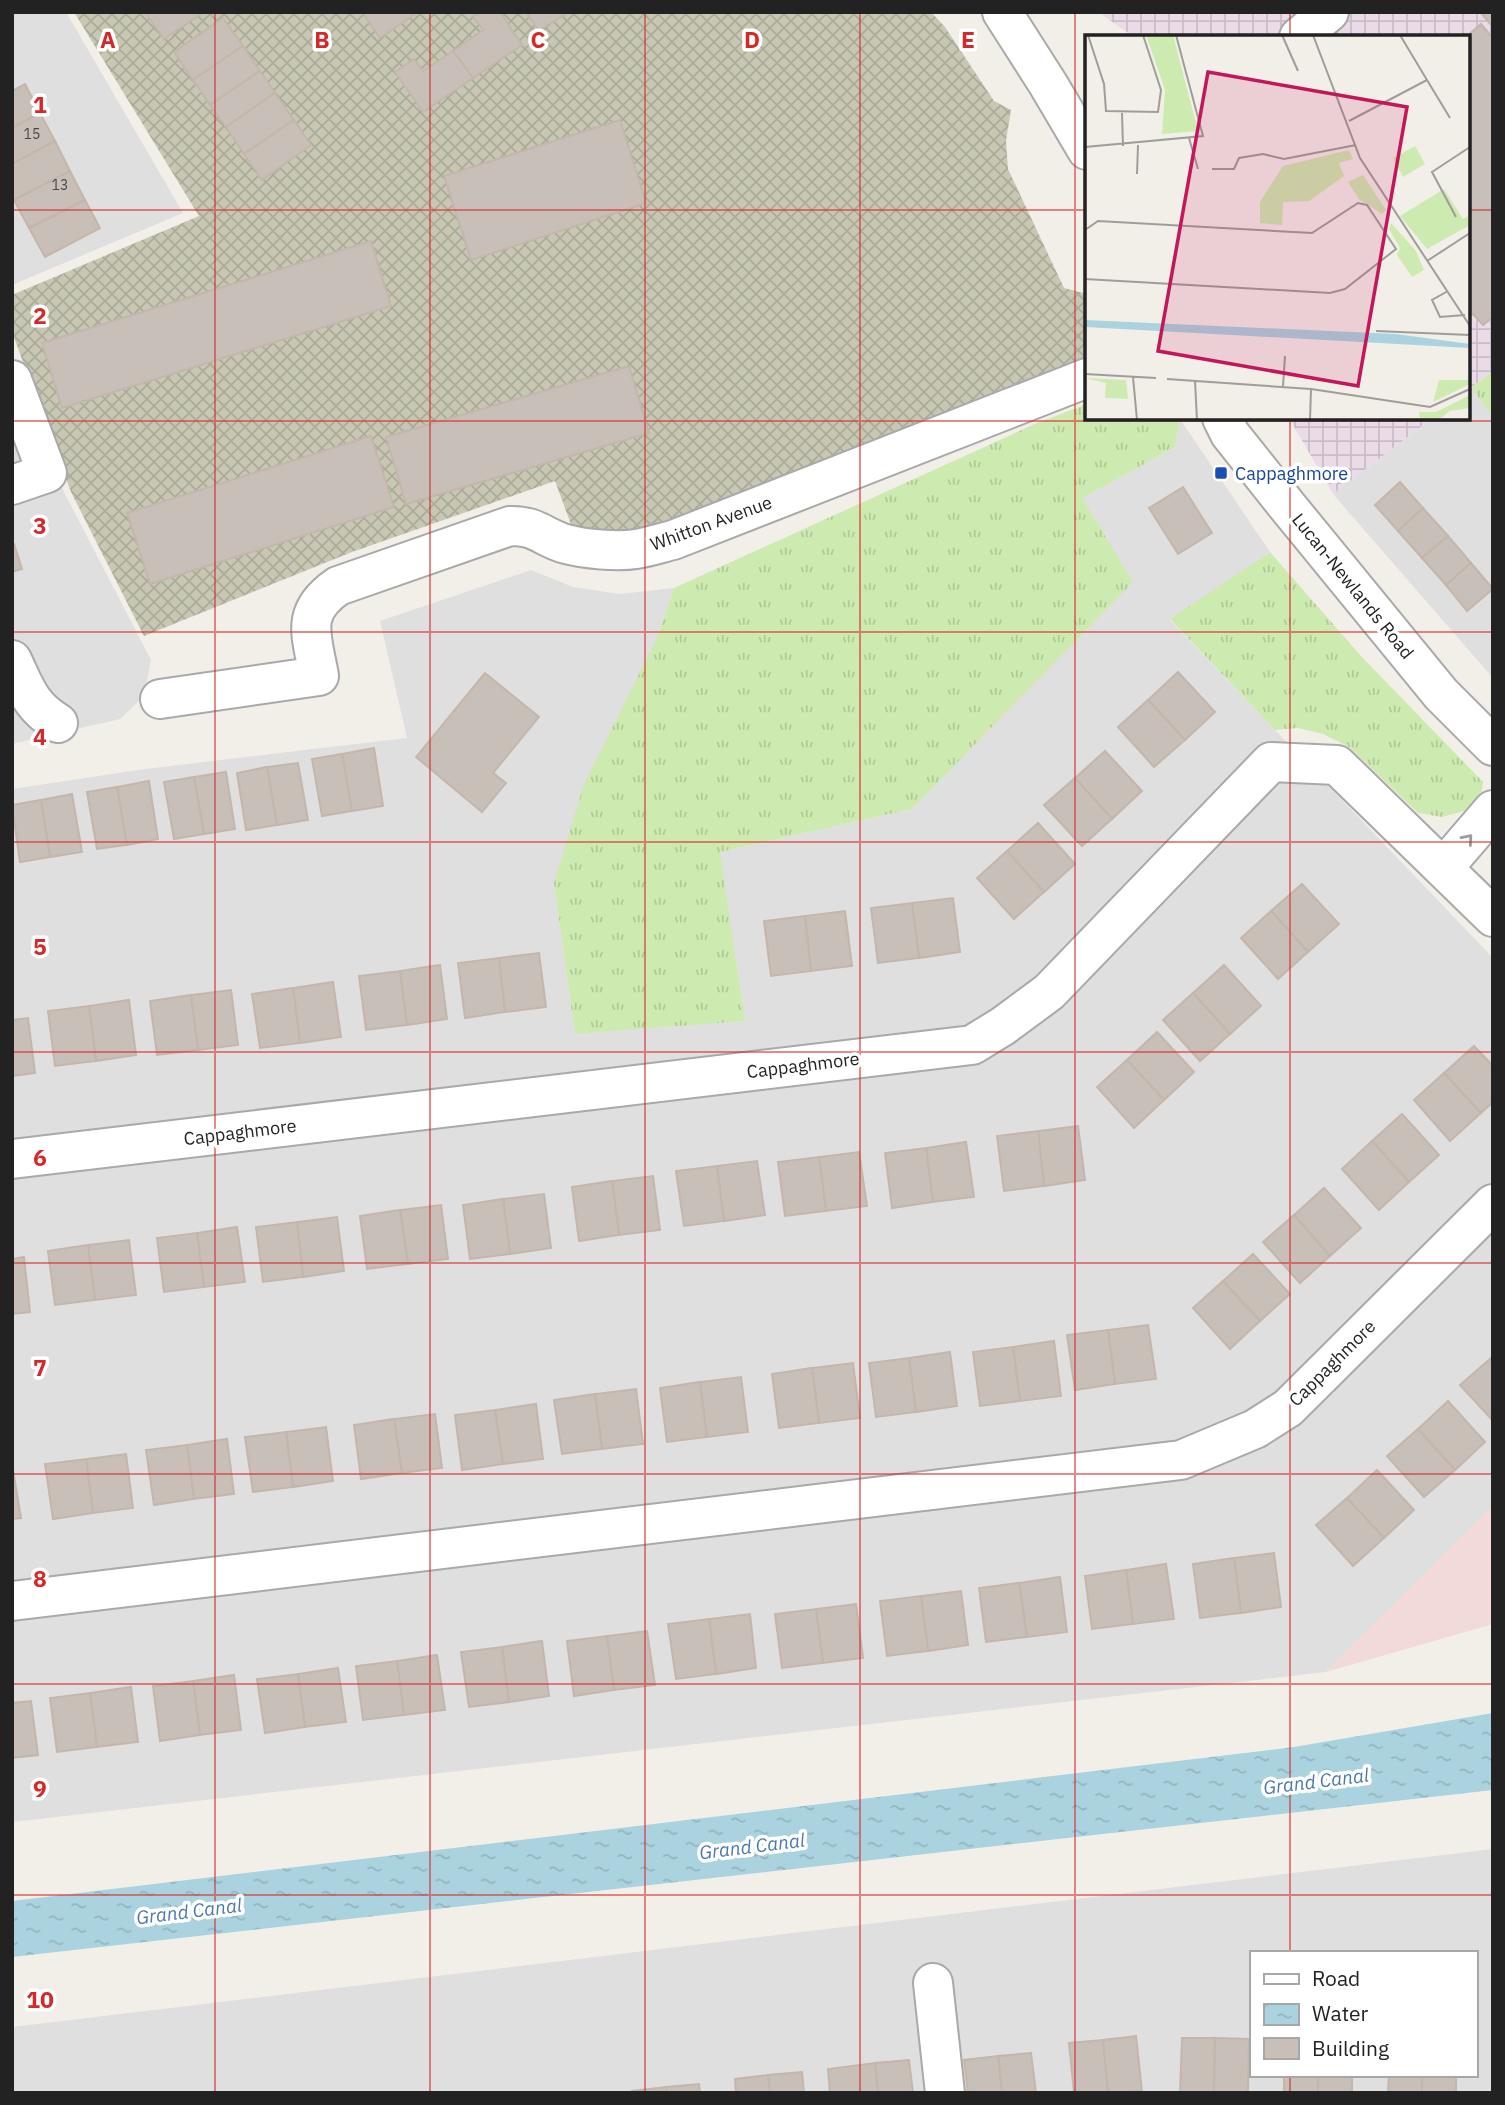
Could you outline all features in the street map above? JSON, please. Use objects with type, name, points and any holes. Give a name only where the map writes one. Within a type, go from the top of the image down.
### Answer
[{"type":"street","points":[[1002,12],[1085,147]]},
{"type":"street","points":[[1301,35],[1329,12]]},
{"type":"street","name":"Whitton Avenue","points":[[160,699],[318,676],[312,613],[323,596],[338,586],[510,526],[524,526],[565,544],[635,550],[673,540],[1085,379]]},
{"type":"street","points":[[12,380],[29,479]]},
{"type":"street","name":"Lucan-Newlands Road","points":[[1223,420],[1230,434],[1280,497],[1433,684],[1493,746]]},
{"type":"street","points":[[12,660],[31,700],[43,714],[58,723]]},
{"type":"street","name":"Cappaghmore","points":[[12,1159],[972,1045],[1049,992],[1272,762],[1337,765],[1491,912]]},
{"type":"street","points":[[1444,867],[1493,810]]},
{"type":"street","name":"Cappaghmore","points":[[12,1601],[1181,1460],[1255,1429],[1288,1408],[1493,1204]]},
{"type":"street","points":[[933,1983],[945,2093]]},
{"type":"shaded area","points":[[12,12],[66,12],[183,213],[12,285]]},
{"type":"shaded area","points":[[74,12],[931,12],[945,27],[994,101],[1011,110],[1006,141],[1008,169],[1064,288],[1085,293],[1085,359],[661,524],[633,532],[572,527],[555,481],[352,552],[144,636],[71,492],[12,332],[12,295],[199,216]]},
{"type":"shaded area","points":[[1098,12],[1493,12],[1493,371],[1470,388],[1470,35],[1131,35]]},
{"type":"shaded area","points":[[12,355],[64,492],[151,660],[144,696],[120,719],[12,744]]},
{"type":"shaded area","points":[[1470,389],[1493,417],[1493,678],[1333,494],[1429,420],[1470,420]]},
{"type":"shaded area","points":[[1181,420],[1270,552],[1170,620],[1493,958],[1493,1506],[1326,1672],[12,1822],[12,789],[145,769],[407,738],[380,621],[531,570],[573,587],[620,594],[674,588],[659,636],[554,883],[575,1033],[745,1021],[719,852],[912,809],[1081,498],[1175,447]]},
{"type":"shaded area","points":[[1290,420],[1429,420],[1333,494]]},
{"type":"shaded area","points":[[1493,1506],[1493,1624],[1326,1672]]},
{"type":"shaded area","points":[[1493,1849],[1493,2093],[12,2093],[12,2027]]},
{"type":"green space","points":[[1493,371],[1493,417],[1471,388]]},
{"type":"green space","points":[[1085,405],[1085,420],[1180,420],[1175,447],[1082,498],[1133,582],[912,809],[720,852],[745,1021],[575,1034],[554,883],[584,784],[658,636],[674,588],[1037,423]]},
{"type":"green space","points":[[1270,552],[1361,656],[1483,782],[1481,797],[1464,811],[1442,817],[1418,813],[1349,747],[1323,734],[1298,728],[1275,730],[1170,619]]},
{"type":"water","name":"Grand Canal","points":[[1493,1713],[1493,1790],[12,1957],[12,1901],[1294,1747]]},
{"type":"building","points":[[147,12],[204,12],[164,39]]},
{"type":"building","points":[[362,12],[418,12],[380,38]]},
{"type":"building","points":[[480,12],[500,12],[522,45],[473,78],[453,51],[483,30],[473,17]]},
{"type":"building","points":[[526,12],[568,12],[539,31]]},
{"type":"building","points":[[1480,12],[1493,12],[1493,27]]},
{"type":"building","points":[[223,18],[243,46],[193,80],[174,52]]},
{"type":"building","points":[[1481,24],[1493,38],[1493,317],[1483,325],[1470,310],[1468,35]]},
{"type":"building","points":[[243,46],[260,71],[210,105],[193,80]]},
{"type":"building","points":[[453,51],[473,78],[423,112],[395,72],[414,59],[423,71]]},
{"type":"building","points":[[260,71],[275,93],[226,127],[210,105]]},
{"type":"building","points":[[25,84],[40,113],[12,128],[12,91]]},
{"type":"building","points":[[275,93],[294,120],[244,154],[226,127]]},
{"type":"building","points":[[40,113],[55,141],[12,164],[12,128]]},
{"type":"building","points":[[294,120],[311,145],[262,180],[244,154]]},
{"type":"building","points":[[620,120],[646,203],[471,260],[444,176]]},
{"type":"building","points":[[55,141],[70,171],[14,200],[12,164]]},
{"type":"building","points":[[70,171],[85,200],[29,228],[14,200]]},
{"type":"building","points":[[85,200],[100,228],[45,257],[29,228]]},
{"type":"building","points":[[371,241],[391,306],[62,408],[42,343]]},
{"type":"building","points":[[629,366],[649,433],[406,504],[386,437]]},
{"type":"building","points":[[371,436],[394,507],[150,584],[127,513]]},
{"type":"building","points":[[1400,482],[1423,508],[1398,531],[1375,505]]},
{"type":"building","points":[[1183,487],[1212,533],[1178,554],[1149,508]]},
{"type":"building","points":[[1423,508],[1448,536],[1422,558],[1398,531]]},
{"type":"building","points":[[1448,536],[1471,563],[1446,585],[1422,558]]},
{"type":"building","points":[[12,544],[22,569],[12,572]]},
{"type":"building","points":[[1471,563],[1493,589],[1467,611],[1446,585]]},
{"type":"building","points":[[1178,672],[1215,712],[1185,740],[1148,700]]},
{"type":"building","points":[[485,673],[539,717],[493,773],[506,783],[482,812],[416,757]]},
{"type":"building","points":[[1148,700],[1185,740],[1154,767],[1118,727]]},
{"type":"building","points":[[374,748],[383,806],[352,811],[342,754]]},
{"type":"building","points":[[1105,751],[1142,791],[1112,819],[1075,778]]},
{"type":"building","points":[[342,754],[352,811],[322,816],[312,759]]},
{"type":"building","points":[[298,763],[308,820],[277,825],[267,767]]},
{"type":"building","points":[[267,767],[277,825],[246,830],[237,773]]},
{"type":"building","points":[[226,772],[235,829],[204,834],[194,777]]},
{"type":"building","points":[[194,777],[204,834],[174,839],[164,782]]},
{"type":"building","points":[[1075,778],[1112,819],[1082,846],[1044,805]]},
{"type":"building","points":[[149,781],[158,839],[127,845],[117,787]]},
{"type":"building","points":[[117,787],[127,845],[97,849],[87,792]]},
{"type":"building","points":[[72,794],[82,852],[50,857],[41,800]]},
{"type":"building","points":[[41,800],[50,857],[20,862],[12,805]]},
{"type":"building","points":[[1038,823],[1075,864],[1044,892],[1007,851]]},
{"type":"building","points":[[1007,851],[1044,892],[1014,919],[977,878]]},
{"type":"building","points":[[1302,884],[1339,924],[1308,952],[1271,911]]},
{"type":"building","points":[[953,898],[960,952],[919,958],[912,903]]},
{"type":"building","points":[[912,903],[919,958],[878,963],[871,908]]},
{"type":"building","points":[[845,911],[852,966],[811,971],[805,916]]},
{"type":"building","points":[[1271,911],[1308,952],[1278,979],[1241,938]]},
{"type":"building","points":[[805,916],[811,971],[771,976],[764,921]]},
{"type":"building","points":[[539,953],[546,1007],[505,1012],[499,958]]},
{"type":"building","points":[[499,958],[505,1012],[465,1018],[458,963]]},
{"type":"building","points":[[440,965],[447,1019],[407,1025],[400,971]]},
{"type":"building","points":[[1224,965],[1261,1006],[1230,1034],[1193,993]]},
{"type":"building","points":[[400,971],[407,1025],[366,1030],[359,976]]},
{"type":"building","points":[[333,982],[341,1037],[300,1043],[293,988]]},
{"type":"building","points":[[293,988],[300,1043],[260,1048],[252,994]]},
{"type":"building","points":[[231,990],[238,1045],[198,1050],[191,995]]},
{"type":"building","points":[[1193,993],[1230,1034],[1200,1061],[1163,1020]]},
{"type":"building","points":[[191,995],[198,1050],[157,1055],[150,1001]]},
{"type":"building","points":[[129,1000],[136,1055],[96,1061],[89,1006]]},
{"type":"building","points":[[89,1006],[96,1061],[55,1066],[48,1011]]},
{"type":"building","points":[[28,1018],[35,1073],[12,1076],[12,1020]]},
{"type":"building","points":[[1157,1032],[1194,1072],[1164,1100],[1127,1060]]},
{"type":"building","points":[[1474,1046],[1493,1066],[1493,1102],[1481,1113],[1444,1073]]},
{"type":"building","points":[[1127,1060],[1164,1100],[1134,1128],[1097,1087]]},
{"type":"building","points":[[1444,1073],[1481,1113],[1450,1141],[1414,1100]]},
{"type":"building","points":[[1402,1114],[1439,1155],[1409,1182],[1372,1141]]},
{"type":"building","points":[[1078,1126],[1085,1180],[1044,1186],[1038,1131]]},
{"type":"building","points":[[1038,1131],[1044,1186],[1004,1191],[997,1136]]},
{"type":"building","points":[[1372,1141],[1409,1182],[1379,1210],[1342,1169]]},
{"type":"building","points":[[966,1142],[974,1197],[933,1202],[926,1148]]},
{"type":"building","points":[[926,1148],[933,1202],[892,1208],[885,1153]]},
{"type":"building","points":[[859,1152],[867,1206],[826,1211],[819,1157]]},
{"type":"building","points":[[819,1157],[826,1211],[785,1216],[778,1162]]},
{"type":"building","points":[[757,1161],[765,1215],[724,1221],[717,1166]]},
{"type":"building","points":[[717,1166],[724,1221],[684,1226],[676,1171]]},
{"type":"building","points":[[653,1176],[660,1230],[619,1235],[612,1181]]},
{"type":"building","points":[[612,1181],[619,1235],[579,1241],[572,1187]]},
{"type":"building","points":[[1324,1188],[1361,1228],[1330,1256],[1294,1215]]},
{"type":"building","points":[[544,1194],[551,1248],[510,1254],[503,1199]]},
{"type":"building","points":[[503,1199],[510,1254],[470,1259],[463,1205]]},
{"type":"building","points":[[441,1205],[448,1259],[408,1264],[400,1210]]},
{"type":"building","points":[[400,1210],[408,1264],[367,1269],[360,1216]]},
{"type":"building","points":[[1294,1215],[1330,1256],[1300,1283],[1263,1242]]},
{"type":"building","points":[[337,1217],[344,1271],[303,1277],[297,1222]]},
{"type":"building","points":[[297,1222],[303,1277],[263,1282],[256,1227]]},
{"type":"building","points":[[237,1227],[245,1282],[204,1287],[197,1233]]},
{"type":"building","points":[[197,1233],[204,1287],[164,1292],[157,1238]]},
{"type":"building","points":[[129,1240],[136,1295],[95,1300],[88,1245]]},
{"type":"building","points":[[88,1245],[95,1300],[55,1305],[48,1251]]},
{"type":"building","points":[[1253,1254],[1290,1294],[1260,1321],[1223,1281]]},
{"type":"building","points":[[24,1257],[30,1312],[12,1314],[12,1259]]},
{"type":"building","points":[[1223,1281],[1260,1321],[1230,1349],[1193,1308]]},
{"type":"building","points":[[1148,1325],[1156,1379],[1115,1384],[1108,1330]]},
{"type":"building","points":[[1108,1330],[1115,1384],[1075,1390],[1067,1335]]},
{"type":"building","points":[[1054,1341],[1061,1396],[1020,1401],[1013,1347]]},
{"type":"building","points":[[1013,1347],[1020,1401],[980,1406],[973,1352]]},
{"type":"building","points":[[950,1352],[957,1406],[916,1412],[909,1358]]},
{"type":"building","points":[[909,1358],[916,1412],[876,1417],[869,1363]]},
{"type":"building","points":[[1491,1358],[1493,1360],[1493,1421],[1460,1385]]},
{"type":"building","points":[[853,1363],[860,1418],[819,1423],[812,1368]]},
{"type":"building","points":[[812,1368],[819,1423],[779,1428],[772,1374]]},
{"type":"building","points":[[741,1377],[748,1432],[707,1437],[700,1382]]},
{"type":"building","points":[[700,1382],[707,1437],[667,1442],[660,1388]]},
{"type":"building","points":[[636,1389],[643,1444],[602,1449],[595,1394]]},
{"type":"building","points":[[595,1394],[602,1449],[562,1454],[554,1400]]},
{"type":"building","points":[[1448,1401],[1485,1442],[1455,1470],[1418,1429]]},
{"type":"building","points":[[536,1404],[543,1459],[503,1464],[495,1410]]},
{"type":"building","points":[[495,1410],[503,1464],[462,1470],[455,1415]]},
{"type":"building","points":[[435,1414],[442,1468],[402,1473],[394,1419]]},
{"type":"building","points":[[394,1419],[402,1473],[361,1479],[354,1425]]},
{"type":"building","points":[[326,1427],[333,1481],[293,1487],[286,1432]]},
{"type":"building","points":[[1418,1429],[1455,1470],[1424,1497],[1387,1456]]},
{"type":"building","points":[[286,1432],[293,1487],[253,1492],[245,1437]]},
{"type":"building","points":[[227,1439],[234,1494],[194,1499],[187,1445]]},
{"type":"building","points":[[187,1445],[194,1499],[154,1505],[146,1450]]},
{"type":"building","points":[[126,1454],[133,1508],[93,1513],[86,1459]]},
{"type":"building","points":[[86,1459],[93,1513],[53,1519],[45,1464]]},
{"type":"building","points":[[12,1464],[21,1518],[12,1519]]},
{"type":"building","points":[[1377,1470],[1414,1510],[1384,1538],[1347,1498]]},
{"type":"building","points":[[1347,1498],[1384,1538],[1353,1566],[1316,1525]]},
{"type":"building","points":[[1274,1553],[1281,1607],[1241,1613],[1234,1558]]},
{"type":"building","points":[[1234,1558],[1241,1613],[1200,1618],[1193,1564]]},
{"type":"building","points":[[1166,1564],[1174,1619],[1133,1624],[1126,1570]]},
{"type":"building","points":[[1126,1570],[1133,1624],[1092,1629],[1085,1576]]},
{"type":"building","points":[[1060,1577],[1067,1632],[1027,1637],[1019,1583]]},
{"type":"building","points":[[1019,1583],[1027,1637],[986,1642],[979,1588]]},
{"type":"building","points":[[961,1591],[968,1645],[928,1651],[921,1596]]},
{"type":"building","points":[[921,1596],[928,1651],[887,1656],[880,1601]]},
{"type":"building","points":[[856,1604],[863,1658],[823,1663],[816,1609]]},
{"type":"building","points":[[816,1609],[823,1663],[782,1668],[775,1614]]},
{"type":"building","points":[[750,1614],[756,1668],[716,1674],[709,1619]]},
{"type":"building","points":[[709,1619],[716,1674],[676,1679],[668,1624]]},
{"type":"building","points":[[647,1631],[655,1685],[614,1690],[607,1636]]},
{"type":"building","points":[[607,1636],[614,1690],[574,1696],[567,1641]]},
{"type":"building","points":[[542,1641],[549,1696],[509,1702],[502,1647]]},
{"type":"building","points":[[502,1647],[509,1702],[469,1707],[461,1652]]},
{"type":"building","points":[[437,1655],[445,1710],[404,1715],[397,1661]]},
{"type":"building","points":[[397,1661],[404,1715],[363,1720],[356,1666]]},
{"type":"building","points":[[338,1668],[346,1722],[305,1727],[298,1674]]},
{"type":"building","points":[[298,1674],[305,1727],[265,1733],[257,1679]]},
{"type":"building","points":[[234,1675],[241,1730],[200,1735],[193,1681]]},
{"type":"building","points":[[193,1681],[200,1735],[160,1741],[153,1686]]},
{"type":"building","points":[[131,1687],[138,1742],[97,1747],[90,1693]]},
{"type":"building","points":[[90,1693],[97,1747],[57,1752],[50,1698]]},
{"type":"building","points":[[31,1701],[38,1755],[12,1758],[12,1703]]},
{"type":"building","points":[[1136,2036],[1142,2091],[1108,2093],[1103,2040]]},
{"type":"building","points":[[1182,2038],[1215,2038],[1214,2093],[1180,2093]]},
{"type":"building","points":[[1215,2038],[1249,2039],[1248,2093],[1214,2093]]},
{"type":"building","points":[[1103,2040],[1108,2093],[1074,2093],[1069,2043]]},
{"type":"building","points":[[1031,2053],[1036,2093],[1002,2093],[998,2056]]},
{"type":"building","points":[[998,2056],[1002,2093],[968,2093],[964,2060]]},
{"type":"building","points":[[909,2060],[913,2093],[878,2093],[875,2063]]},
{"type":"building","points":[[875,2063],[878,2093],[830,2093],[828,2069]]},
{"type":"building","points":[[802,2072],[804,2093],[770,2093],[768,2075]]},
{"type":"building","points":[[768,2075],[770,2093],[736,2093],[735,2079]]},
{"type":"building","points":[[1284,2077],[1318,2077],[1318,2093],[1284,2093]]},
{"type":"building","points":[[1318,2077],[1352,2077],[1352,2093],[1318,2093]]},
{"type":"building","points":[[1389,2077],[1422,2077],[1422,2093],[1388,2093]]},
{"type":"building","points":[[1422,2077],[1456,2077],[1456,2093],[1422,2093]]},
{"type":"building","points":[[699,2084],[700,2093],[666,2093],[666,2087]]},
{"type":"building","points":[[666,2087],[666,2093],[632,2093],[632,2091]]},
{"type":"place","name":"Cappaghmore","points":[[1221,473]]}]
